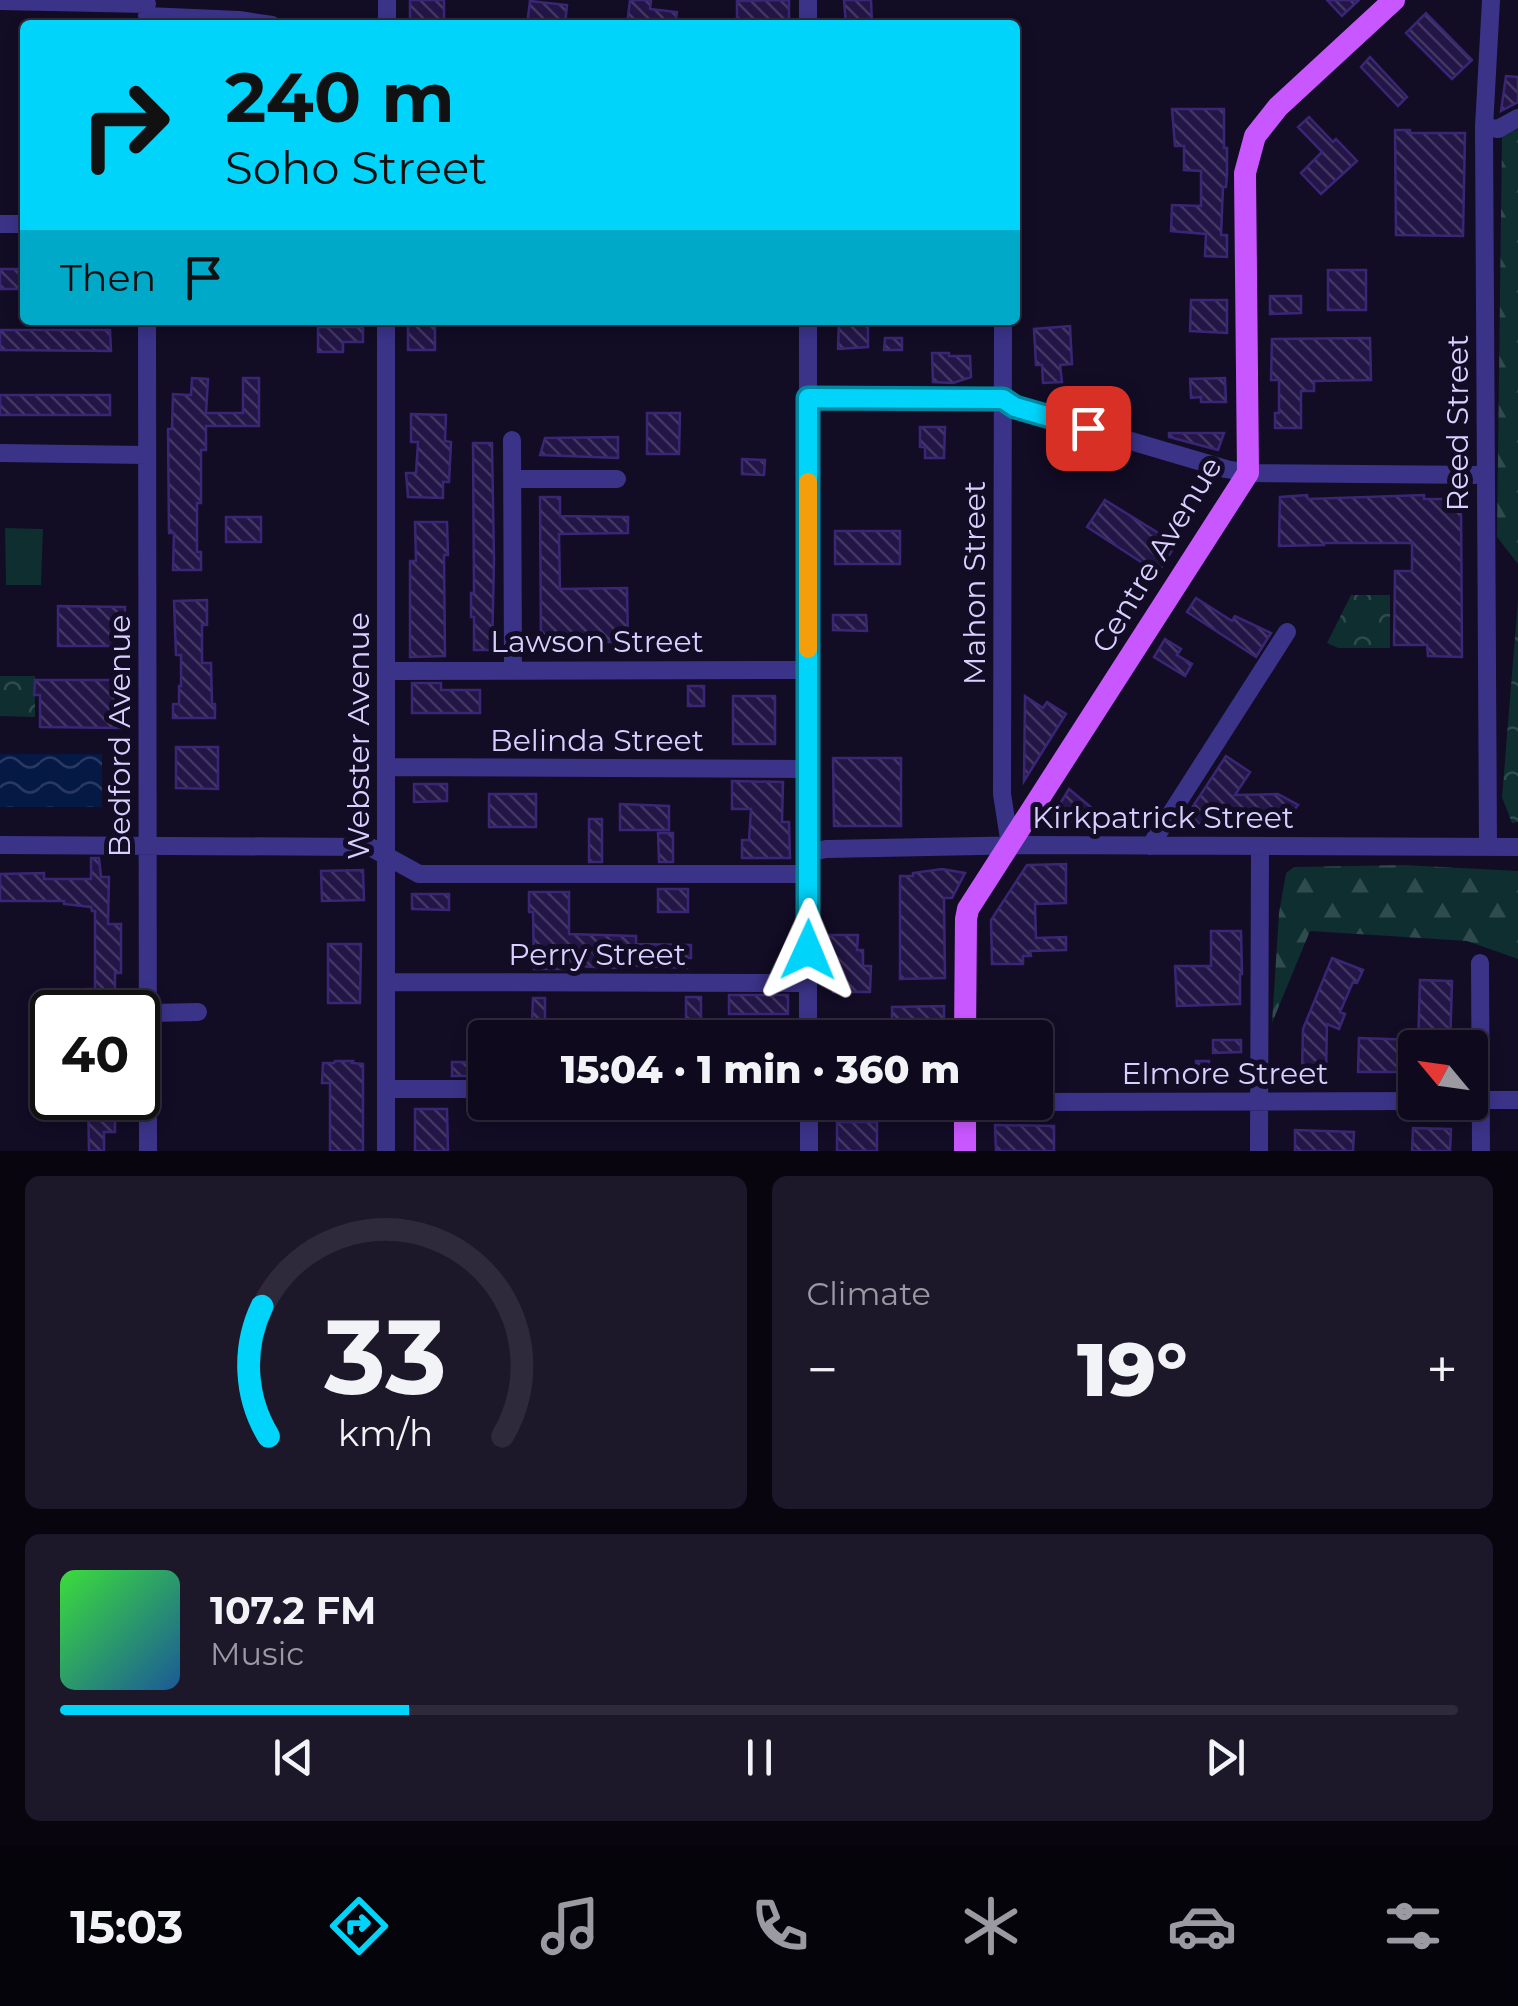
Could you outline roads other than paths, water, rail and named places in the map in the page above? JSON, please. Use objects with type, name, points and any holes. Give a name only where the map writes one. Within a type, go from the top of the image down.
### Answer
[{"type":"main road","name":"Centre Avenue","points":[[965,1020],[967,914],[972,903],[1248,473],[1245,173],[1255,136],[1278,107],[1394,0]]},
{"type":"main road","points":[[965,1151],[969,1120]]},
{"type":"street","name":"Reed Street","points":[[1488,846],[1484,127],[1491,0]]},
{"type":"street","points":[[0,1],[240,20]]},
{"type":"street","points":[[1484,127],[1498,129],[1518,118]]},
{"type":"street","name":"Bedford Avenue","points":[[148,325],[148,990]]},
{"type":"street","name":"Webster Avenue","points":[[386,325],[386,1151]]},
{"type":"street","points":[[808,325],[808,1020]]},
{"type":"street","name":"Mahon Street","points":[[1003,325],[1002,794],[1010,845]]},
{"type":"street","points":[[808,398],[1003,399],[1015,407],[1248,473],[1486,475]]},
{"type":"street","points":[[512,440],[514,669]]},
{"type":"street","points":[[0,453],[147,454]]},
{"type":"street","points":[[512,480],[617,479]]},
{"type":"street","points":[[1150,846],[1288,632]]},
{"type":"street","name":"Lawson Street","points":[[386,671],[808,670]]},
{"type":"street","name":"Belinda Street","points":[[386,767],[808,769]]},
{"type":"street","points":[[0,845],[370,847],[419,874],[808,874]]},
{"type":"street","name":"Kirkpatrick Street","points":[[808,853],[826,848],[1010,845],[1518,847]]},
{"type":"street","points":[[1259,1151],[1260,846]]},
{"type":"street","points":[[1478,1030],[1480,963]]},
{"type":"street","name":"Perry Street","points":[[386,982],[808,983]]},
{"type":"street","points":[[160,1013],[198,1012]]},
{"type":"street","points":[[386,1089],[468,1089]]},
{"type":"street","points":[[1488,1100],[1518,1100]]},
{"type":"street","name":"Elmore Street","points":[[1053,1102],[1398,1101]]},
{"type":"street","name":"Bedford Avenue","points":[[148,1120],[148,1151]]},
{"type":"street","points":[[809,1120],[809,1151]]},
{"type":"street","points":[[1477,1120],[1480,1151]]},
{"type":"water","points":[[0,754],[102,754],[102,807],[0,807]]}]
